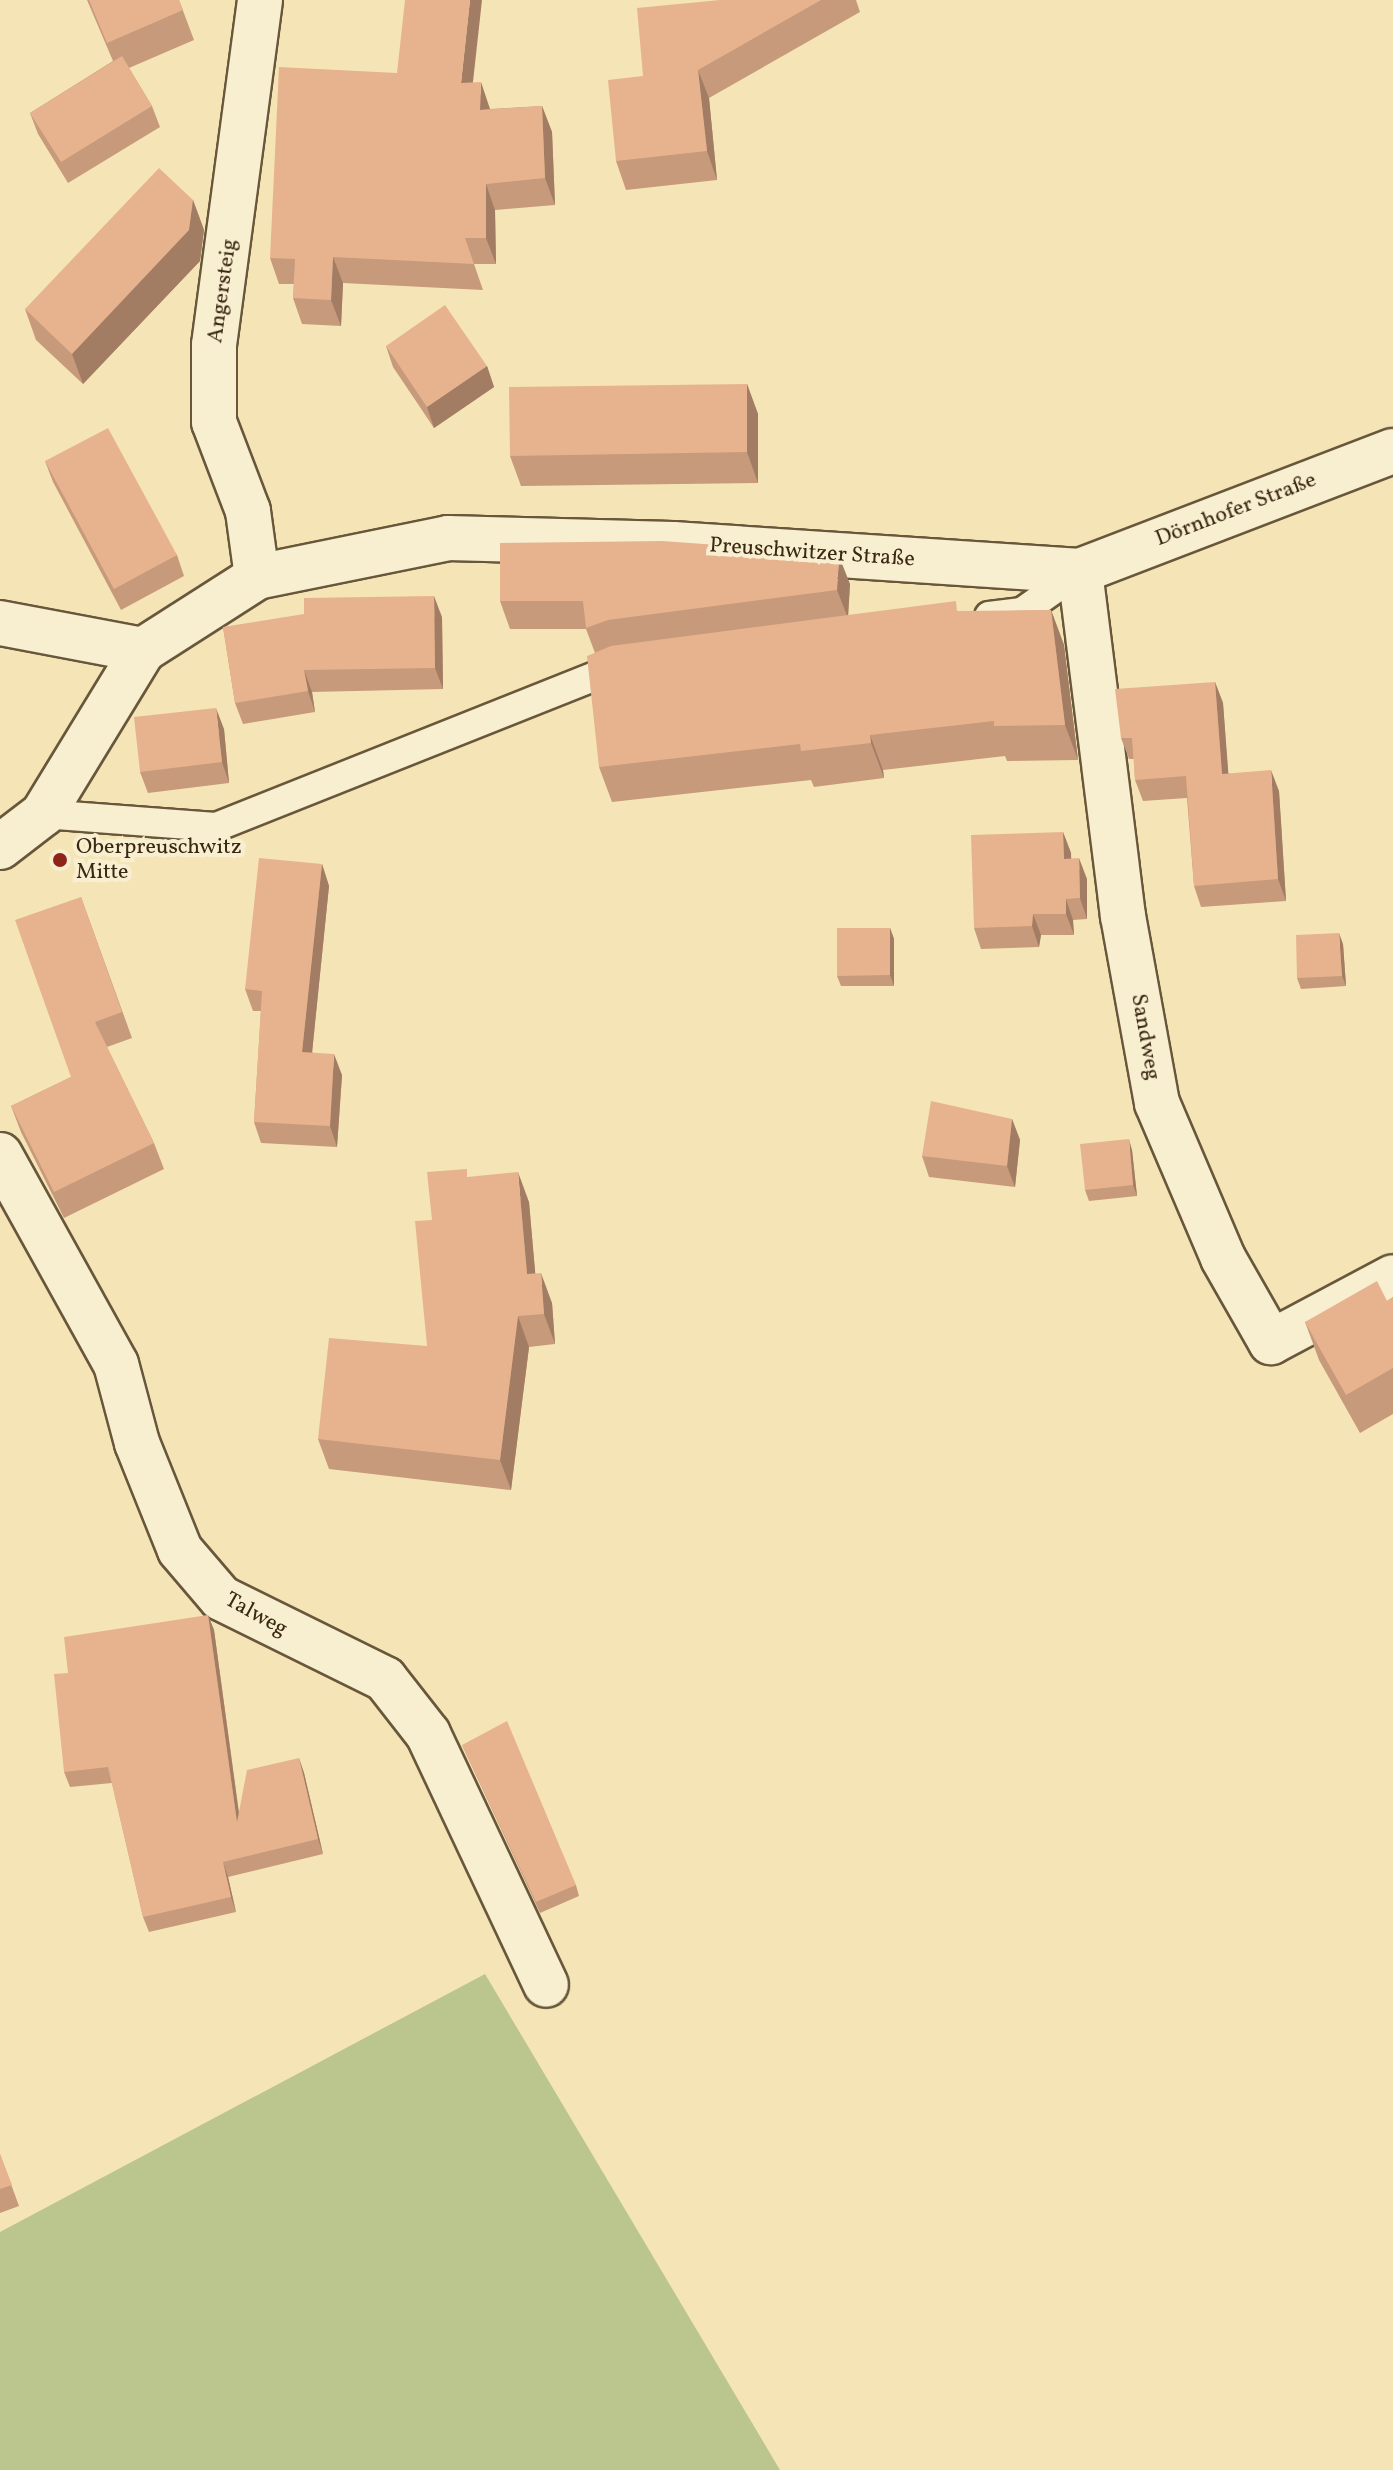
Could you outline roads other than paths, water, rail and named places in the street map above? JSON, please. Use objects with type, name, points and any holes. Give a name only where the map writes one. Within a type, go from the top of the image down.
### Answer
[{"type":"street","name":"Angersteig","points":[[257,577],[248,511],[214,422],[214,345],[260,0]]},
{"type":"street","name":"Dörnhofer Straße","points":[[1080,571],[1393,451]]},
{"type":"street","name":"Preuschwitzer Straße","points":[[0,847],[43,814],[143,650],[257,577],[448,538],[673,544],[1080,571]]},
{"type":"street","name":"Sandweg","points":[[1080,571],[1123,916],[1157,1103],[1223,1258],[1271,1342],[1393,1277]]},
{"type":"street","points":[[0,623],[143,650]]},
{"type":"street","name":"Talweg","points":[[0,1155],[116,1364],[137,1443],[180,1550],[221,1598],[385,1679],[428,1734],[546,1985]]},
{"type":"lane","points":[[960,620],[1022,612],[1080,571]]},
{"type":"lane","points":[[43,814],[216,827],[620,665],[651,661]]},
{"type":"place","name":"Oberpreuschwitz Mitte","points":[[60,860]]}]
